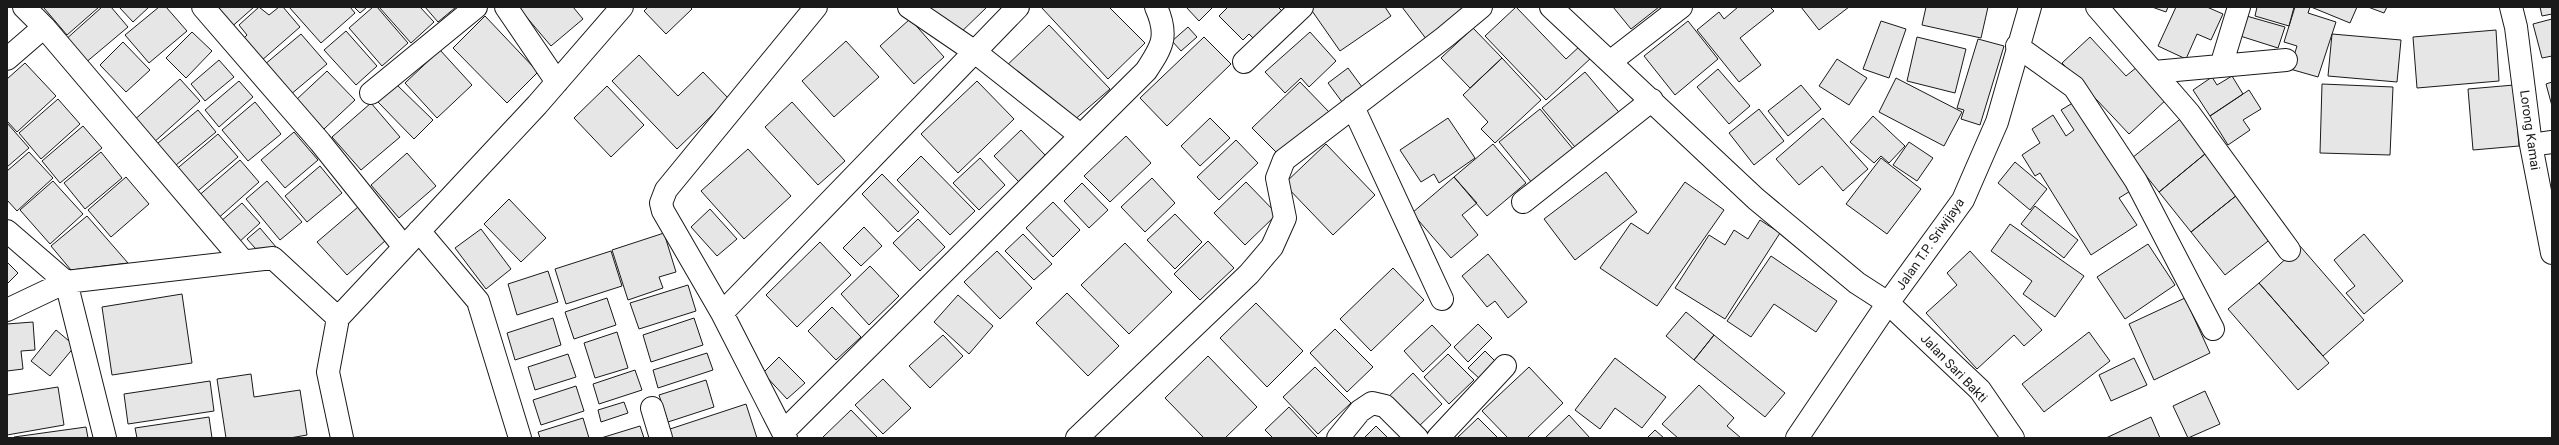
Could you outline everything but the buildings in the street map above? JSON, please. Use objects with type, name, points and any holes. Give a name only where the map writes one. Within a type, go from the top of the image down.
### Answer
[{"type":"street","points":[[24,7],[44,27],[243,261]]},
{"type":"street","points":[[203,7],[320,142],[404,247]]},
{"type":"street","points":[[371,93],[476,7]]},
{"type":"street","points":[[506,7],[557,82]]},
{"type":"street","points":[[342,438],[328,372],[338,318],[557,82],[622,7]]},
{"type":"street","points":[[816,7],[666,190],[661,203],[663,211],[722,313],[785,435],[1080,135],[1146,72],[1158,53],[1164,32],[1156,7]]},
{"type":"street","points":[[909,7],[975,52],[1080,135]]},
{"type":"street","points":[[722,313],[1018,7]]},
{"type":"street","points":[[1244,62],[1302,7]]},
{"type":"street","points":[[1077,438],[1249,274],[1272,247],[1285,218],[1277,178],[1284,160],[1482,7]]},
{"type":"street","name":"Jalan Sari Bakti","points":[[1551,7],[1756,199],[1857,283],[1888,303],[1980,390],[2013,438]]},
{"type":"street","points":[[1610,62],[1681,7]]},
{"type":"street","name":"Jalan T.P. Sriwijaya","points":[[1797,438],[1888,303],[1963,200],[1997,122],[2017,46],[2030,7]]},
{"type":"street","points":[[2097,7],[2189,113],[2289,250]]},
{"type":"street","points":[[2220,66],[2239,7]]},
{"type":"street","name":"Lorong Kamai","points":[[2511,7],[2541,144],[2552,254]]},
{"type":"street","points":[[7,59],[44,27]]},
{"type":"street","points":[[2017,46],[2074,87],[2136,182],[2213,329]]},
{"type":"street","points":[[2154,72],[2286,60]]},
{"type":"street","points":[[1523,202],[1652,100]]},
{"type":"street","points":[[1353,107],[1442,299]]},
{"type":"street","points":[[7,231],[66,282],[105,438]]},
{"type":"street","points":[[419,232],[478,301],[520,438]]},
{"type":"street","points":[[7,310],[66,282],[273,258],[338,318]]},
{"type":"street","points":[[1438,438],[1505,366]]},
{"type":"street","points":[[1338,438],[1360,411],[1372,403],[1385,406],[1417,438]]},
{"type":"street","points":[[652,408],[661,438]]}]
